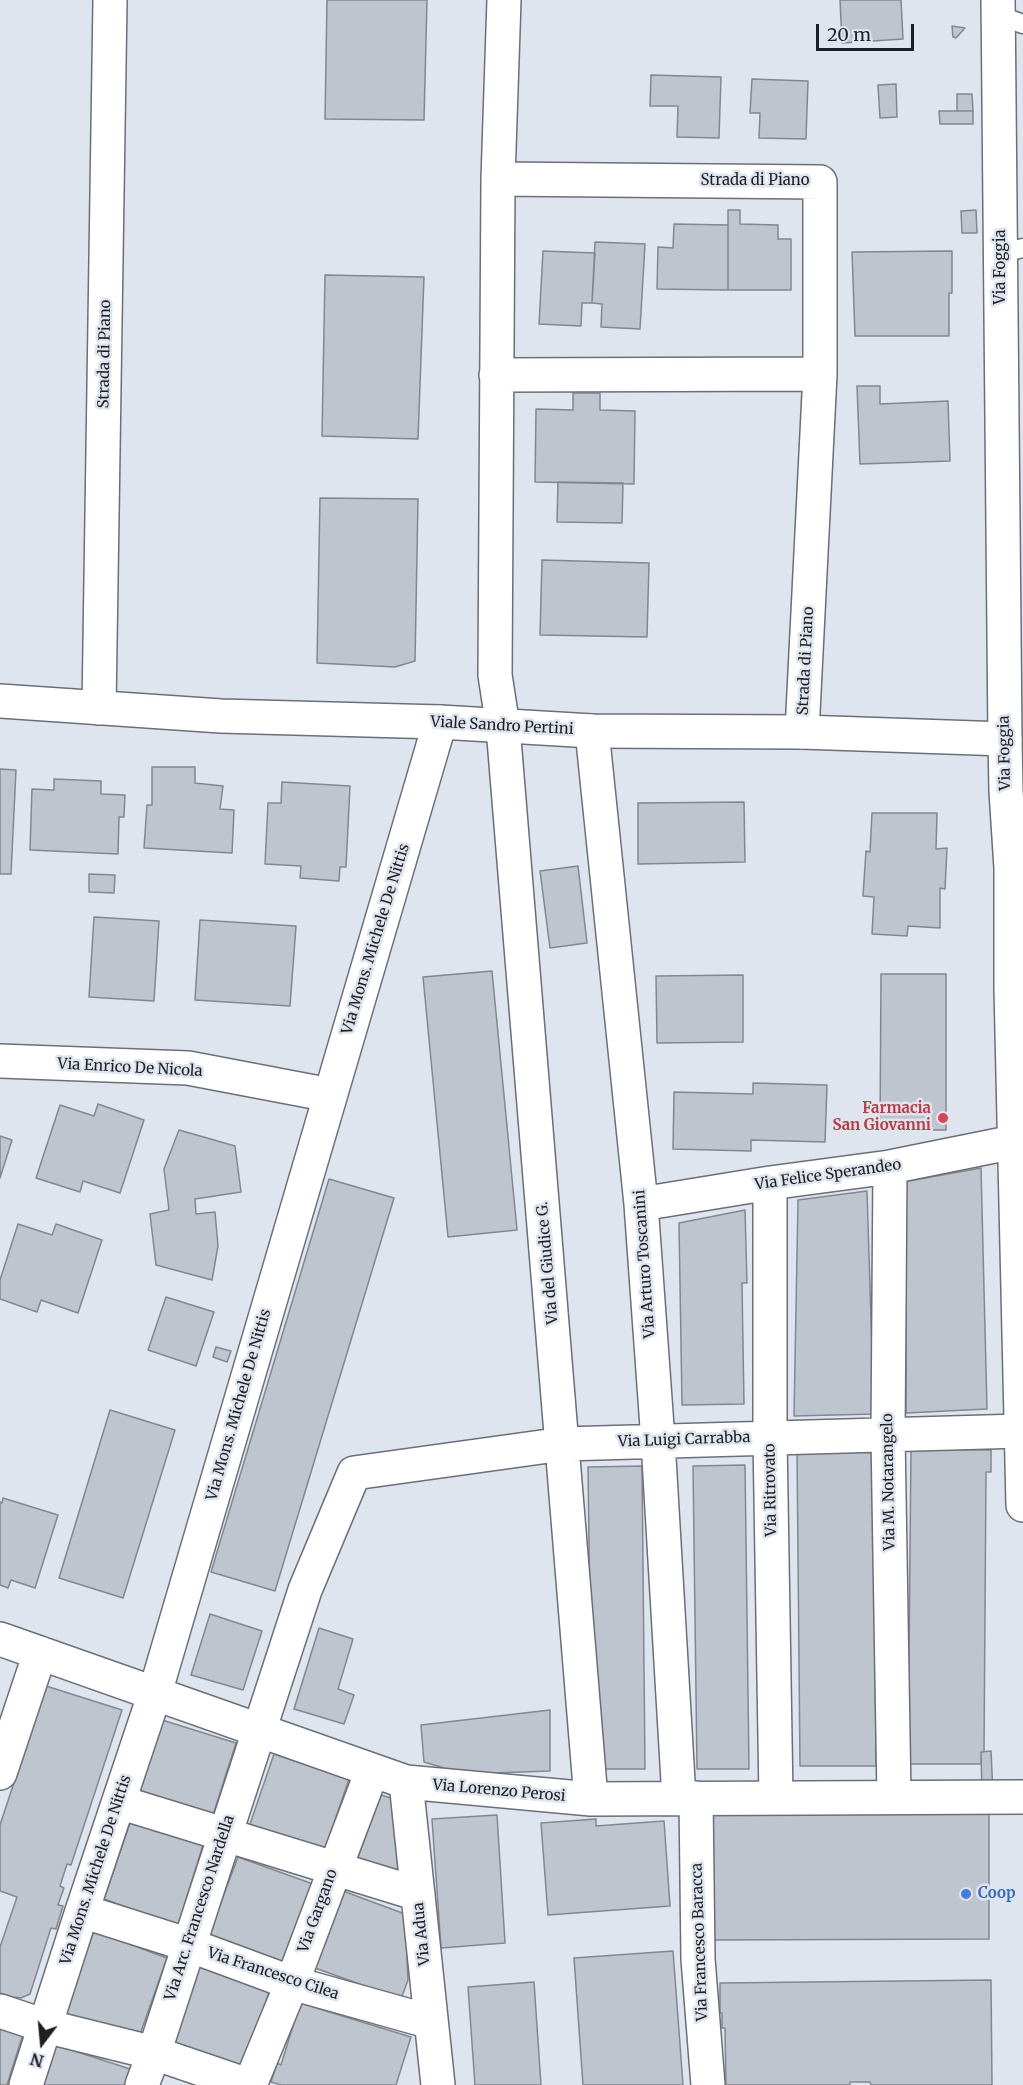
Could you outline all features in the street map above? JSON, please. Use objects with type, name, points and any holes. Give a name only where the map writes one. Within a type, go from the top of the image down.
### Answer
[{"type":"street","name":"Strada di Piano","points":[[99,708],[110,0]]},
{"type":"street","points":[[503,727],[495,675],[498,180],[504,0]]},
{"type":"street","name":"Via Foggia","points":[[1007,13],[1012,250],[1011,989],[1014,1142],[1019,1177],[1023,1505]]},
{"type":"street","name":"Strada di Piano","points":[[498,180],[820,182],[820,374],[802,732]]},
{"type":"street","points":[[496,375],[820,374]]},
{"type":"street","name":"Viale Sandro Pertini","points":[[0,701],[221,716],[440,722],[592,731],[802,732],[1012,774]]},
{"type":"street","name":"Via Mons. Michele De Nittis","points":[[26,2085],[155,1694],[440,722]]},
{"type":"street","name":"Via del Giudice G.","points":[[503,727],[591,1799]]},
{"type":"street","name":"Via Arturo Toscanini","points":[[592,731],[641,1204],[688,1798]]},
{"type":"street","name":"Via Enrico De Nicola","points":[[0,1061],[188,1068],[330,1095]]},
{"type":"street","name":"Via Felice Sperandeo","points":[[641,1204],[770,1183],[890,1167],[1014,1142]]},
{"type":"street","name":"Via M. Notarangelo","points":[[890,1167],[888,1435],[894,1797]]},
{"type":"street","name":"Via Ritrovato","points":[[770,1183],[770,1438],[776,1798]]},
{"type":"street","name":"Via Luigi Carrabba","points":[[258,1730],[304,1590],[354,1473],[562,1444],[1021,1431]]},
{"type":"street","name":"Via Lorenzo Perosi","points":[[0,1639],[406,1782],[591,1799],[1023,1797]]},
{"type":"street","points":[[0,1773],[40,1653]]},
{"type":"street","name":"Via Arc. Francesco Nardella","points":[[141,2085],[154,2053],[258,1730]]},
{"type":"street","name":"Via Gargano","points":[[249,2085],[292,1983],[333,1869],[372,1771]]},
{"type":"street","name":"Via Adua","points":[[406,1782],[438,2085]]},
{"type":"street","name":"Via Francesco Baracca","points":[[688,1798],[708,2085]]},
{"type":"street","points":[[119,1802],[418,1894]]},
{"type":"street","name":"Via Francesco Cilea","points":[[82,1911],[189,1945],[292,1983],[431,2022]]},
{"type":"street","points":[[0,2011],[45,2026],[154,2053],[249,2085]]},
{"type":"building","points":[[327,0],[427,0],[424,120],[325,119]]},
{"type":"building","points":[[840,0],[901,0],[903,39],[842,43]]},
{"type":"building","points":[[952,26],[965,28],[956,38],[953,37]]},
{"type":"building","points":[[651,75],[721,77],[719,138],[677,137],[678,106],[650,106]]},
{"type":"building","points":[[752,79],[808,81],[806,139],[759,138],[760,113],[750,113]]},
{"type":"building","points":[[896,84],[897,117],[880,118],[878,85]]},
{"type":"building","points":[[957,94],[972,94],[973,111],[957,111]]},
{"type":"building","points":[[939,111],[973,111],[973,124],[940,124]]},
{"type":"building","points":[[728,210],[740,210],[740,224],[778,225],[778,239],[791,239],[791,290],[728,290]]},
{"type":"building","points":[[976,210],[977,233],[962,233],[961,211]]},
{"type":"building","points":[[674,224],[728,225],[728,290],[657,289],[658,247],[673,248]]},
{"type":"building","points":[[595,242],[645,244],[640,329],[601,327],[602,304],[592,303]]},
{"type":"building","points":[[543,251],[595,253],[592,303],[582,303],[581,326],[539,324]]},
{"type":"building","points":[[952,251],[949,336],[855,336],[852,252]]},
{"type":"building","points":[[325,275],[424,277],[418,439],[322,436]]},
{"type":"building","points":[[857,386],[880,386],[880,404],[948,401],[950,461],[860,464]]},
{"type":"building","points":[[573,393],[600,393],[600,410],[635,411],[634,484],[535,482],[536,409],[573,410]]},
{"type":"building","points":[[558,482],[623,483],[622,523],[557,522]]},
{"type":"building","points":[[320,498],[418,499],[415,661],[395,667],[317,663]]},
{"type":"building","points":[[542,560],[649,563],[647,637],[540,635]]},
{"type":"building","points":[[152,767],[195,767],[195,783],[223,786],[220,809],[234,810],[232,853],[144,848],[147,805],[152,805]]},
{"type":"building","points":[[0,769],[16,770],[11,874],[0,874]]},
{"type":"building","points":[[54,779],[101,781],[101,794],[125,795],[124,817],[119,817],[118,854],[30,850],[32,789],[54,790]]},
{"type":"building","points":[[282,782],[350,786],[346,867],[340,867],[339,881],[300,878],[301,866],[265,864],[268,803],[281,803]]},
{"type":"building","points":[[744,802],[745,862],[638,864],[638,803]]},
{"type":"building","points":[[872,813],[937,813],[936,849],[947,848],[945,889],[940,888],[940,928],[908,926],[907,936],[872,934],[874,897],[863,896],[866,851],[870,852]]},
{"type":"building","points":[[578,866],[587,943],[550,948],[540,871]]},
{"type":"building","points":[[89,874],[115,875],[114,893],[89,892]]},
{"type":"building","points":[[94,917],[159,921],[154,1001],[89,997]]},
{"type":"building","points":[[200,920],[296,926],[290,1006],[195,1000]]},
{"type":"building","points":[[492,971],[517,1230],[448,1237],[423,977]]},
{"type":"building","points":[[881,974],[946,974],[946,1130],[880,1130]]},
{"type":"building","points":[[743,975],[743,1042],[657,1043],[656,976]]},
{"type":"building","points":[[753,1083],[827,1085],[825,1142],[751,1140],[751,1151],[673,1149],[674,1092],[753,1094]]},
{"type":"building","points":[[98,1104],[144,1120],[120,1193],[83,1181],[80,1192],[36,1178],[60,1105],[94,1116]]},
{"type":"building","points":[[179,1130],[235,1146],[241,1192],[195,1199],[196,1214],[215,1212],[218,1246],[212,1280],[156,1265],[150,1214],[169,1210],[164,1169]]},
{"type":"building","points":[[0,1136],[12,1140],[0,1178]]},
{"type":"building","points":[[981,1168],[987,1409],[906,1413],[906,1236],[903,1182]]},
{"type":"building","points":[[329,1179],[394,1198],[275,1591],[211,1572]]},
{"type":"building","points":[[867,1191],[874,1414],[794,1416],[798,1200]]},
{"type":"building","points":[[745,1210],[747,1283],[742,1283],[744,1404],[682,1405],[679,1223]]},
{"type":"building","points":[[18,1224],[52,1235],[56,1224],[102,1240],[78,1313],[41,1300],[37,1312],[0,1299],[0,1280]]},
{"type":"building","points":[[166,1297],[214,1312],[196,1366],[148,1350]]},
{"type":"building","points":[[216,1347],[231,1351],[227,1362],[213,1357]]},
{"type":"building","points":[[110,1410],[175,1430],[123,1598],[59,1578]]},
{"type":"building","points":[[911,1449],[991,1450],[991,1472],[986,1472],[984,1752],[981,1752],[981,1764],[908,1764]]},
{"type":"building","points":[[797,1450],[874,1450],[876,1766],[800,1766]]},
{"type":"building","points":[[745,1465],[749,1769],[697,1769],[693,1466]]},
{"type":"building","points":[[642,1466],[645,1769],[592,1769],[588,1467]]},
{"type":"building","points":[[3,1498],[58,1515],[35,1588],[11,1580],[8,1588],[0,1585],[0,1502],[2,1503]]},
{"type":"building","points":[[210,1614],[262,1631],[243,1690],[191,1675]]},
{"type":"building","points":[[319,1628],[353,1639],[338,1689],[354,1695],[344,1724],[294,1709]]},
{"type":"building","points":[[46,1686],[122,1710],[71,1865],[67,1864],[60,1886],[64,1888],[58,1905],[63,1906],[56,1929],[51,1928],[30,1994],[21,1998],[0,1993],[0,1947],[17,1897],[0,1891],[0,1825]]},
{"type":"building","points":[[550,1710],[550,1771],[464,1774],[424,1762],[421,1725]]},
{"type":"building","points":[[162,1720],[236,1743],[213,1815],[140,1791]]},
{"type":"building","points":[[991,1751],[993,1793],[982,1793],[981,1752]]},
{"type":"building","points":[[274,1754],[349,1779],[324,1852],[249,1827]]},
{"type":"building","points":[[381,1795],[394,1799],[400,1858],[395,1877],[355,1865]]},
{"type":"building","points":[[989,1805],[989,1939],[708,1940],[708,1806]]},
{"type":"building","points":[[497,1815],[505,1943],[441,1948],[432,1819]]},
{"type":"building","points":[[596,1819],[596,1826],[664,1821],[670,1906],[548,1915],[541,1823]]},
{"type":"building","points":[[131,1820],[203,1845],[178,1926],[104,1899]]},
{"type":"building","points":[[238,1857],[313,1884],[283,1962],[209,1934]]},
{"type":"building","points":[[343,1891],[405,1914],[408,1980],[401,1999],[315,1968]]},
{"type":"building","points":[[94,1931],[167,1958],[138,2040],[64,2013]]},
{"type":"building","points":[[673,1951],[683,2085],[583,2085],[574,1958]]},
{"type":"building","points":[[198,1964],[270,1989],[242,2072],[169,2047]]},
{"type":"building","points":[[991,1980],[992,2085],[871,2085],[870,2082],[850,2082],[850,2085],[726,2085],[725,2028],[722,2028],[722,2013],[720,2013],[720,1983]]},
{"type":"building","points":[[534,1982],[541,2085],[475,2085],[468,1987]]},
{"type":"building","points":[[300,2003],[411,2037],[396,2085],[281,2085],[271,2082],[277,2063],[281,2065]]},
{"type":"building","points":[[0,2027],[23,2034],[7,2085],[0,2085]]},
{"type":"building","points":[[53,2044],[130,2069],[125,2085],[40,2085]]},
{"type":"place","name":"Farmacia San Giovanni","points":[[943,1118]]},
{"type":"place","name":"Coop","points":[[966,1894]]}]
